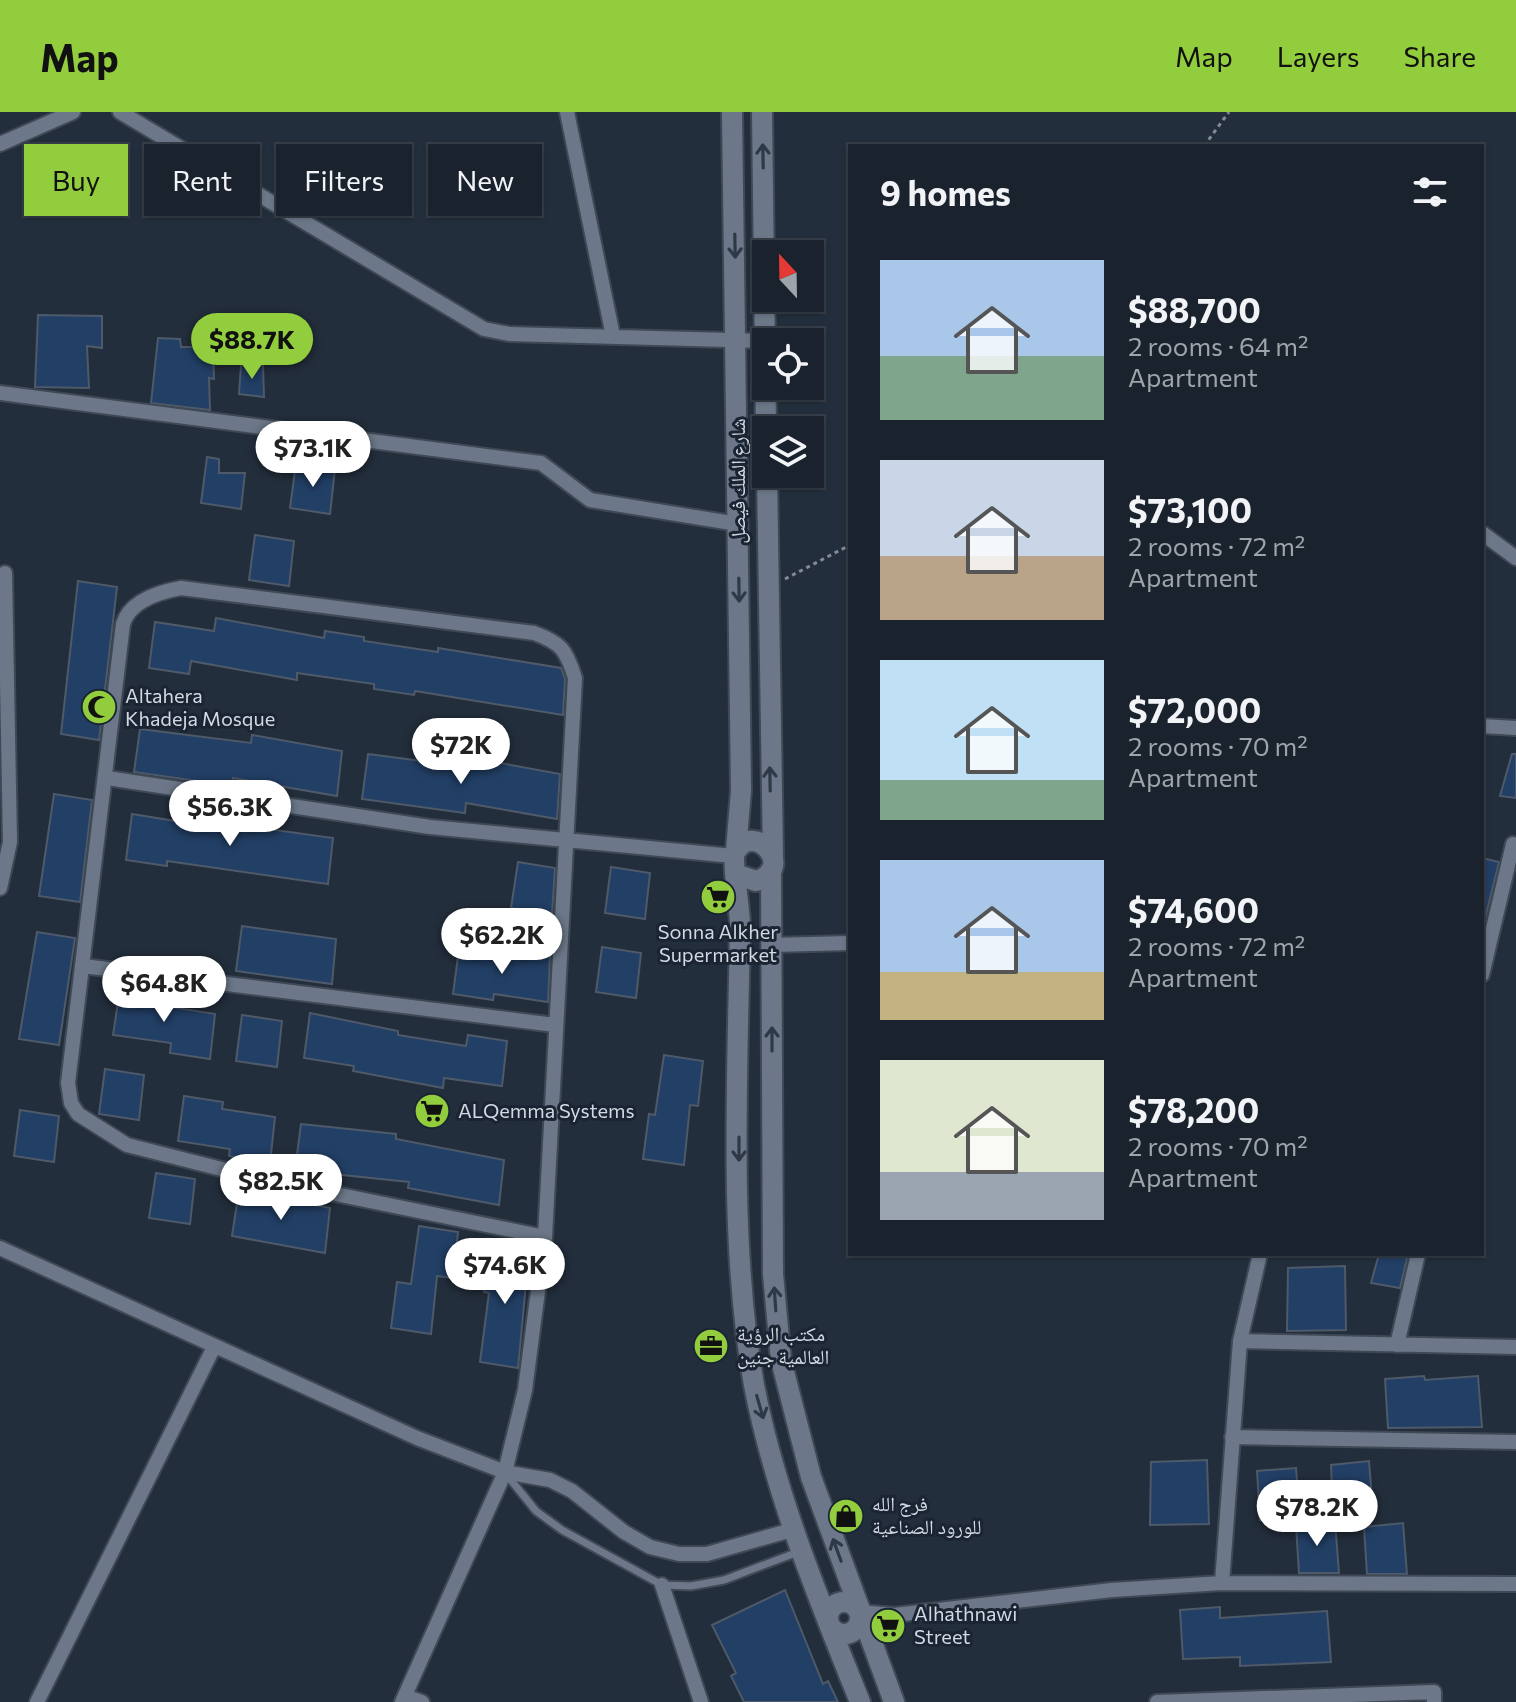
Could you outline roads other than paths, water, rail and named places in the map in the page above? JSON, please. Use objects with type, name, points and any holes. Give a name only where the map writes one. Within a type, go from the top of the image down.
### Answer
[{"type":"main road","name":"شارع الملك فيصل","points":[[732,112],[741,791],[736,860],[740,1238],[745,1313],[755,1389],[795,1529],[860,1702]]},
{"type":"main road","name":"شارع الملك فيصل","points":[[762,112],[766,328]]},
{"type":"main road","name":"شارع الملك فيصل","points":[[767,488],[773,1274],[781,1360],[811,1477],[894,1702]]},
{"type":"main road","points":[[746,842],[759,842],[772,863],[756,881],[736,860],[746,842]]},
{"type":"main road","points":[[828,1622],[829,1611],[837,1603],[853,1604],[860,1612]]},
{"type":"street","points":[[0,144],[73,112]]},
{"type":"street","points":[[120,112],[484,329],[509,334],[752,340]]},
{"type":"street","points":[[567,112],[613,336]]},
{"type":"street","points":[[0,393],[541,463],[590,500],[738,524]]},
{"type":"street","points":[[1484,534],[1516,558]]},
{"type":"street","points":[[0,888],[10,842],[5,573]]},
{"type":"street","points":[[422,1702],[403,1699],[505,1472],[525,1390],[545,1237],[575,678],[558,642],[534,633],[181,588],[161,592],[132,609],[124,621],[69,1096],[83,1119],[119,1142],[253,1177],[545,1237]]},
{"type":"street","points":[[1484,726],[1516,728]]},
{"type":"street","points":[[107,778],[430,827],[736,860]]},
{"type":"street","points":[[1484,967],[1513,844]]},
{"type":"street","points":[[771,945],[848,943]]},
{"type":"street","points":[[83,966],[555,1025]]},
{"type":"street","points":[[0,1248],[417,1438],[505,1472],[550,1480],[572,1491],[624,1532],[650,1547],[679,1554],[718,1551],[795,1529]]},
{"type":"street","points":[[1222,1583],[1240,1341],[1260,1256]]},
{"type":"street","points":[[1397,1345],[1418,1256]]},
{"type":"street","points":[[1240,1341],[1516,1347]]},
{"type":"street","points":[[37,1702],[214,1347]]},
{"type":"street","points":[[1232,1437],[1516,1442]]},
{"type":"street","points":[[860,1612],[894,1615],[1112,1590],[1222,1583],[1516,1584]]},
{"type":"street","points":[[662,1585],[701,1702]]},
{"type":"street","points":[[1157,1702],[1434,1692],[1434,1702]]},
{"type":"lane","points":[[505,1472],[536,1511],[562,1530],[662,1585],[691,1586],[724,1580],[802,1551]]},
{"type":"place","name":"Altahera Khadeja Mosque","points":[[99,707]]},
{"type":"place","name":"Sonna Alkher Supermarket","points":[[718,897]]},
{"type":"place","name":"ALQemma Systems","points":[[432,1111]]},
{"type":"place","name":"مكتب الرؤية العالمية جنين","points":[[711,1346]]},
{"type":"place","name":"فرج الله للورود الصناعية","points":[[846,1516]]},
{"type":"place","name":"Alhathnawi Street","points":[[888,1626]]}]
